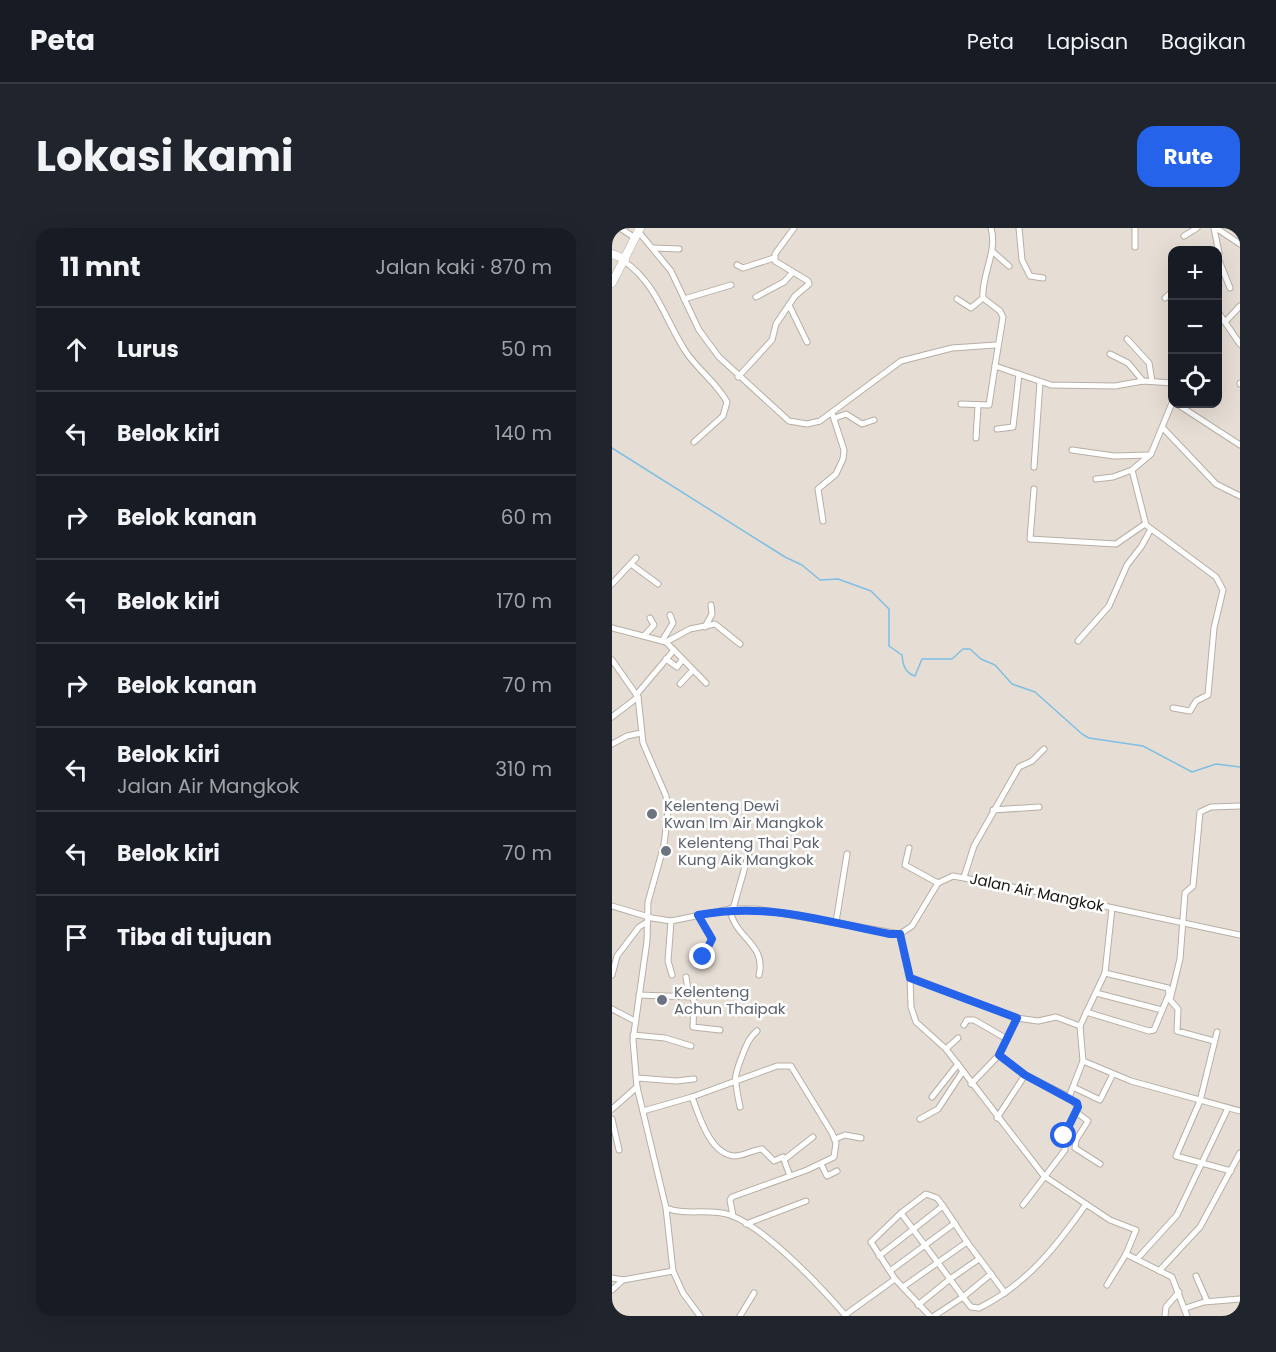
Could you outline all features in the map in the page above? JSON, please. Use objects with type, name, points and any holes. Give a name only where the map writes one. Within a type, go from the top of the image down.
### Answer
[{"type":"main road","points":[[612,283],[638,232]]},
{"type":"main road","points":[[612,254],[624,260]]},
{"type":"street","points":[[620,228],[638,232],[653,248],[671,271],[702,334],[738,377],[789,420],[798,424],[814,423],[833,415],[901,361],[952,348],[996,345]]},
{"type":"street","points":[[736,265],[743,268],[774,258],[794,228]]},
{"type":"street","points":[[957,299],[971,308],[983,298],[992,251],[992,228]]},
{"type":"street","points":[[1019,228],[1022,260],[1030,276],[1043,278]]},
{"type":"street","points":[[1135,228],[1135,246]]},
{"type":"street","points":[[1184,236],[1197,228]]},
{"type":"street","points":[[1215,228],[1240,244]]},
{"type":"street","points":[[1215,228],[1217,246]]},
{"type":"street","points":[[653,248],[679,249]]},
{"type":"street","points":[[992,251],[1009,266]]},
{"type":"street","points":[[738,377],[772,340],[776,324],[789,305],[809,284],[808,281],[777,263],[774,258]]},
{"type":"street","points":[[624,260],[650,284],[685,351],[723,393],[727,402],[723,416],[694,442]]},
{"type":"street","points":[[1222,268],[1230,288]]},
{"type":"street","points":[[756,297],[784,282],[793,272]]},
{"type":"street","points":[[684,299],[730,285]]},
{"type":"street","points":[[961,404],[989,405],[1002,314],[983,298]]},
{"type":"street","points":[[789,305],[807,342]]},
{"type":"street","points":[[1226,321],[1240,306]]},
{"type":"street","points":[[1222,316],[1240,344]]},
{"type":"street","points":[[1127,339],[1149,363],[1152,381]]},
{"type":"street","points":[[1110,354],[1128,363],[1143,381]]},
{"type":"street","points":[[995,366],[1051,385],[1115,386],[1143,381],[1168,383]]},
{"type":"street","points":[[996,429],[1013,427],[1019,374]]},
{"type":"street","points":[[1034,467],[1040,382]]},
{"type":"street","points":[[976,438],[978,406]]},
{"type":"street","points":[[1096,479],[1113,477],[1132,470],[1151,454],[1171,408]]},
{"type":"street","points":[[1183,408],[1240,445]]},
{"type":"street","points":[[833,415],[846,414],[862,424],[874,420]]},
{"type":"street","points":[[823,521],[818,489],[836,474],[843,459],[844,450],[833,415]]},
{"type":"street","points":[[1162,428],[1216,484],[1240,495]]},
{"type":"street","points":[[1072,450],[1114,456],[1151,454]]},
{"type":"street","points":[[1132,470],[1145,524],[1216,577],[1224,590],[1214,628],[1210,690],[1205,698],[1196,700],[1190,711],[1173,708]]},
{"type":"street","points":[[1034,489],[1030,539],[1116,544],[1145,524]]},
{"type":"street","points":[[1078,641],[1109,606],[1127,565],[1142,547],[1150,529]]},
{"type":"street","points":[[612,584],[636,558]]},
{"type":"street","points":[[632,564],[658,584]]},
{"type":"street","points":[[705,627],[712,614],[711,605]]},
{"type":"street","points":[[664,641],[673,623],[670,615]]},
{"type":"street","points":[[644,636],[654,625],[650,618]]},
{"type":"street","points":[[664,641],[690,630],[718,625],[740,644]]},
{"type":"street","points":[[612,628],[664,641],[706,683]]},
{"type":"street","points":[[612,717],[637,696],[674,650]]},
{"type":"street","points":[[666,658],[677,667],[682,660]]},
{"type":"street","points":[[612,660],[637,696],[645,750],[666,796],[668,811],[664,844],[648,902],[647,941],[633,1035],[638,1087],[666,1208],[673,1271],[683,1293],[700,1316]]},
{"type":"street","points":[[680,684],[692,671]]},
{"type":"street","points":[[612,744],[627,736],[641,733]]},
{"type":"street","points":[[964,877],[974,846],[1020,765],[1032,761],[1044,749]]},
{"type":"street","points":[[993,810],[1039,807]]},
{"type":"street","points":[[1214,1041],[1180,1033],[1175,1028],[1178,1009],[1170,1000],[1180,959],[1185,893],[1193,886],[1200,812],[1211,807],[1240,807]]},
{"type":"street","points":[[736,845],[750,849],[731,909],[739,930],[759,954],[761,964],[759,975]]},
{"type":"street","points":[[612,906],[647,919],[671,921],[731,909],[765,910],[878,932],[900,934],[912,926],[938,883],[905,865],[909,848]]},
{"type":"street","points":[[836,922],[847,854]]},
{"type":"street","name":"Jalan Air Mangkok","points":[[938,883],[953,876],[964,877],[1240,935]]},
{"type":"street","points":[[1069,1097],[1083,1061],[1080,1026],[1105,972],[1112,908]]},
{"type":"street","points":[[698,915],[712,939],[703,957]]},
{"type":"street","points":[[612,975],[617,956],[647,919]]},
{"type":"street","points":[[671,921],[668,961],[672,975]]},
{"type":"street","points":[[900,934],[910,978],[914,1018],[946,1049],[1044,1176],[1110,1220],[1136,1230],[1126,1254],[1107,1285]]},
{"type":"street","points":[[1086,1012],[1151,1032],[1162,1010],[1169,994],[1168,988],[1105,972]]},
{"type":"street","points":[[686,977],[688,996]]},
{"type":"street","points":[[910,978],[1017,1018],[1038,1022],[1056,1017],[1080,1026]]},
{"type":"street","points":[[1096,993],[1162,1010]]},
{"type":"street","points":[[639,994],[659,998],[688,996],[694,1001],[693,1027],[720,1030]]},
{"type":"street","points":[[612,1009],[634,1021]]},
{"type":"street","points":[[971,1084],[999,1055],[1017,1018]]},
{"type":"street","points":[[964,1024],[967,1020],[974,1020],[1007,1039]]},
{"type":"street","points":[[740,1107],[735,1081],[736,1067],[748,1041],[757,1031]]},
{"type":"street","points":[[1217,1032],[1200,1101],[1176,1156],[1231,1171]]},
{"type":"street","points":[[633,1035],[665,1038],[691,1046]]},
{"type":"street","points":[[946,1049],[958,1038]]},
{"type":"street","points":[[999,1055],[1025,1075],[1069,1097],[1077,1104],[1076,1112],[1065,1132],[1065,1150],[1023,1205]]},
{"type":"street","points":[[1083,1061],[1113,1074],[1240,1111]]},
{"type":"street","points":[[932,1097],[958,1064]]},
{"type":"street","points":[[643,1111],[692,1097],[777,1066],[791,1066],[835,1139],[834,1156],[821,1164],[732,1197],[730,1200],[733,1216]]},
{"type":"street","points":[[920,1119],[938,1109],[963,1071]]},
{"type":"street","points":[[1073,1087],[1100,1100],[1113,1074]]},
{"type":"street","points":[[997,1118],[1025,1075]]},
{"type":"street","points":[[637,1078],[676,1081],[694,1078]]},
{"type":"street","points":[[612,1109],[638,1087]]},
{"type":"street","points":[[692,1097],[712,1141],[719,1150],[737,1156],[762,1149],[772,1160],[783,1157],[785,1159]]},
{"type":"street","points":[[1137,1259],[1177,1215],[1203,1165],[1228,1108]]},
{"type":"street","points":[[1076,1112],[1088,1121],[1076,1140],[1075,1148],[1100,1164]]},
{"type":"street","points":[[612,1119],[619,1150]]},
{"type":"street","points":[[835,1139],[844,1135],[861,1138]]},
{"type":"street","points":[[785,1159],[813,1137]]},
{"type":"street","points":[[1159,1270],[1197,1231],[1240,1153]]},
{"type":"street","points":[[785,1159],[790,1176]]},
{"type":"street","points":[[821,1164],[827,1176],[837,1171]]},
{"type":"street","points":[[991,1274],[963,1297],[932,1316],[918,1305],[895,1279],[872,1245],[873,1238],[901,1212],[926,1194],[937,1198],[1005,1293]]},
{"type":"street","points":[[746,1224],[806,1201]]},
{"type":"street","points":[[901,1212],[971,1307],[979,1308],[1023,1280],[1054,1248],[1086,1204]]},
{"type":"street","points":[[879,1256],[943,1206]]},
{"type":"street","points":[[666,1208],[678,1211],[707,1211],[733,1216],[783,1253],[846,1315],[895,1279]]},
{"type":"street","points":[[890,1271],[955,1223]]},
{"type":"street","points":[[903,1287],[967,1242]]},
{"type":"street","points":[[1126,1254],[1172,1277],[1186,1308],[1187,1316]]},
{"type":"street","points":[[918,1305],[979,1259]]},
{"type":"street","points":[[612,1278],[623,1280],[673,1271]]},
{"type":"street","points":[[1196,1276],[1207,1301]]},
{"type":"street","points":[[612,1290],[623,1280]]},
{"type":"street","points":[[1165,1316],[1166,1307],[1179,1292]]},
{"type":"street","points":[[740,1316],[753,1293]]},
{"type":"street","points":[[1186,1308],[1207,1301],[1240,1299]]},
{"type":"waterway","points":[[612,448],[785,557],[802,565],[820,580],[838,579],[871,591],[889,609],[889,646],[902,655],[905,668],[912,675],[915,676],[922,659],[952,659],[963,649],[970,649],[981,659],[995,665],[1012,684],[1035,692],[1089,738],[1143,746],[1192,772],[1216,764],[1240,767]]},
{"type":"place","name":"Kelenteng Dewi Kwan Im Air Mangkok","points":[[652,814]]},
{"type":"place","name":"Kelenteng Thai Pak Kung Aik Mangkok","points":[[666,851]]},
{"type":"place","name":"Kelenteng Achun Thaipak","points":[[662,1000]]},
{"type":"route","points":[[703,957],[712,945],[712,939],[698,915],[733,909],[793,913],[878,932],[900,934],[910,978],[1017,1018],[999,1055],[1019,1068],[1025,1075],[1077,1103],[1078,1107],[1064,1136]]}]
